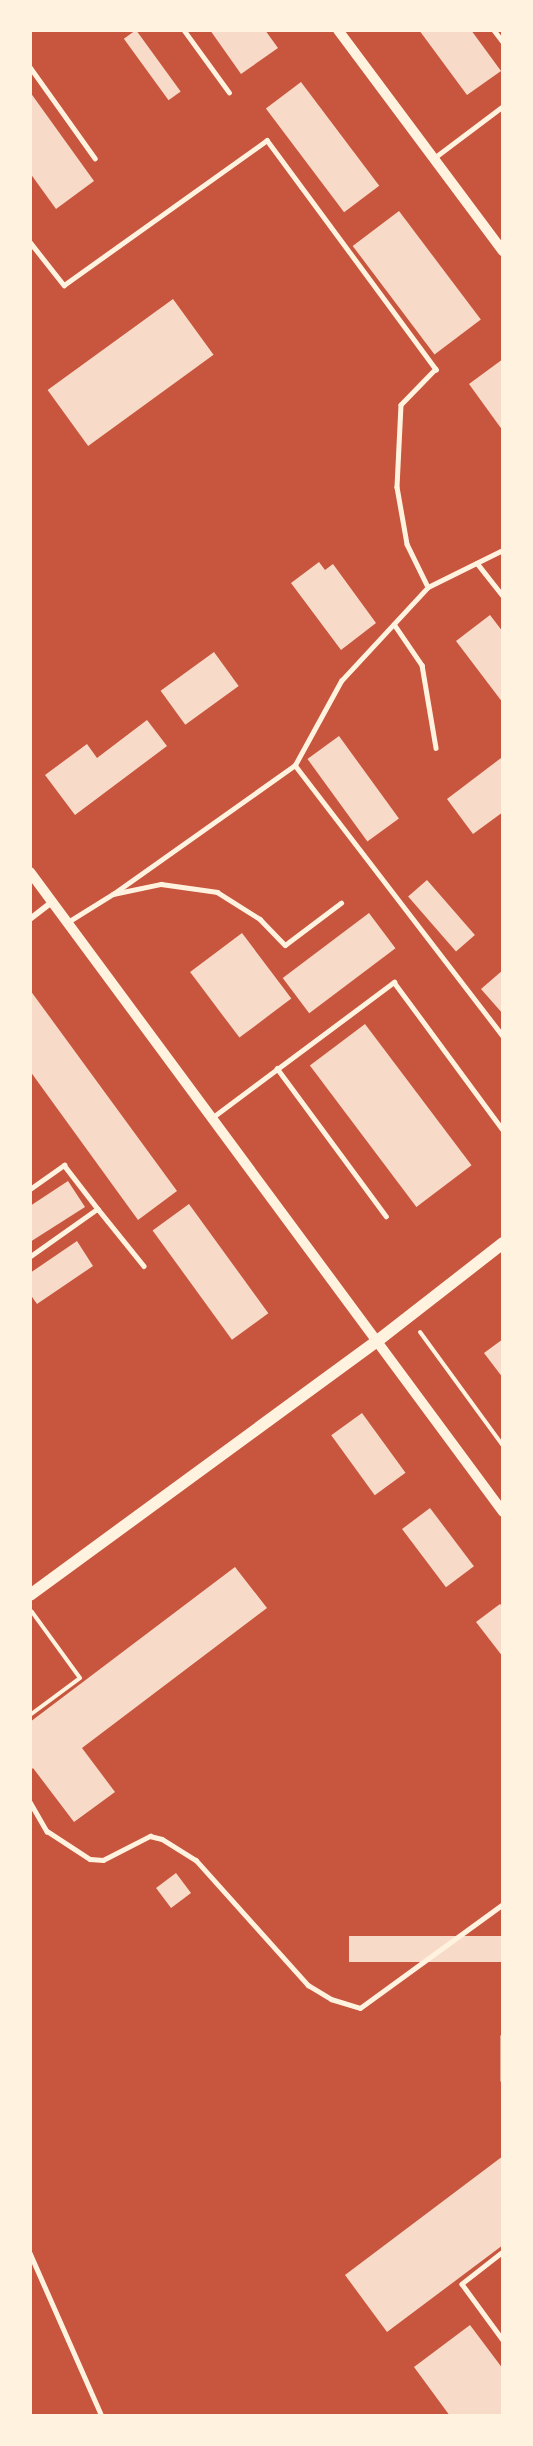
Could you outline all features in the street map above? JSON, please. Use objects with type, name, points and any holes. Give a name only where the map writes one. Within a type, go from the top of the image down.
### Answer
[{"type":"main road","points":[[30,1595],[376,1342],[503,1243]]},
{"type":"street","points":[[338,30],[503,251]]},
{"type":"street","points":[[30,872],[503,1512]]},
{"type":"street","points":[[30,918],[52,902]]},
{"type":"lane","points":[[184,30],[229,92]]},
{"type":"lane","points":[[494,30],[503,42]]},
{"type":"lane","points":[[30,68],[95,158]]},
{"type":"lane","points":[[434,158],[503,106]]},
{"type":"lane","points":[[30,242],[64,285],[267,140],[436,369],[401,405],[398,475],[407,544],[428,587]]},
{"type":"lane","points":[[68,922],[113,894],[296,765],[341,681],[428,587],[503,550]]},
{"type":"lane","points":[[477,563],[503,596]]},
{"type":"lane","points":[[394,624],[422,665],[436,748]]},
{"type":"lane","points":[[296,765],[503,1036]]},
{"type":"lane","points":[[113,894],[161,884],[217,892],[260,919],[285,945],[341,903]]},
{"type":"lane","points":[[213,1117],[393,982],[503,1130]]},
{"type":"lane","points":[[277,1068],[386,1216]]},
{"type":"lane","points":[[30,1190],[64,1165],[144,1266]]},
{"type":"lane","points":[[30,1257],[98,1209]]},
{"type":"lane","points":[[30,1802],[47,1831],[90,1859],[104,1860],[150,1836],[162,1839],[196,1860],[308,1985],[331,1999],[360,2008],[503,1904]]},
{"type":"lane","points":[[503,2036],[503,2080]]},
{"type":"lane","points":[[503,2252],[462,2284],[503,2340]]},
{"type":"lane","points":[[30,2253],[102,2416]]},
{"type":"path","points":[[408,1317],[503,1446]]},
{"type":"path","points":[[30,1609],[80,1678],[30,1715]]},
{"type":"building","points":[[136,30],[181,91],[169,100],[124,39]]},
{"type":"building","points":[[210,30],[265,30],[278,48],[241,74]]},
{"type":"building","points":[[419,30],[471,30],[501,71],[467,95]]},
{"type":"building","points":[[301,82],[379,186],[344,212],[266,108]]},
{"type":"building","points":[[30,92],[94,181],[56,209],[30,173]]},
{"type":"building","points":[[399,211],[481,320],[435,355],[353,246]]},
{"type":"building","points":[[173,299],[214,355],[88,446],[48,390]]},
{"type":"building","points":[[503,359],[503,431],[469,384]]},
{"type":"building","points":[[319,562],[325,570],[333,564],[376,623],[341,650],[291,583]]},
{"type":"building","points":[[490,615],[503,632],[503,703],[456,641]]},
{"type":"building","points":[[214,652],[239,686],[185,725],[161,691]]},
{"type":"building","points":[[147,720],[167,746],[75,815],[45,775],[87,744],[97,758]]},
{"type":"building","points":[[339,736],[399,819],[367,841],[307,759]]},
{"type":"building","points":[[501,758],[503,812],[473,834],[447,799]]},
{"type":"building","points":[[427,880],[475,935],[456,951],[408,896]]},
{"type":"building","points":[[369,913],[395,948],[309,1013],[283,978]]},
{"type":"building","points":[[242,933],[291,998],[239,1038],[190,972]]},
{"type":"building","points":[[503,970],[503,1014],[481,989]]},
{"type":"building","points":[[30,990],[177,1191],[138,1220],[30,1071]]},
{"type":"building","points":[[365,1024],[472,1165],[416,1207],[310,1066]]},
{"type":"building","points":[[68,1181],[85,1207],[30,1242],[30,1206]]},
{"type":"building","points":[[189,1204],[268,1313],[232,1340],[153,1230]]},
{"type":"building","points":[[77,1241],[93,1266],[37,1304],[30,1294],[30,1273]]},
{"type":"building","points":[[503,1339],[503,1378],[484,1353]]},
{"type":"building","points":[[362,1413],[405,1473],[375,1495],[331,1435]]},
{"type":"building","points":[[430,1508],[474,1566],[446,1587],[402,1529]]},
{"type":"building","points":[[235,1567],[267,1608],[82,1748],[115,1792],[74,1822],[33,1768],[30,1771],[30,1722]]},
{"type":"building","points":[[500,1604],[503,1607],[503,1657],[476,1622]]},
{"type":"building","points":[[176,1873],[191,1893],[171,1908],[156,1888]]},
{"type":"building","points":[[349,1936],[503,1936],[503,1962],[349,1962]]},
{"type":"building","points":[[503,2156],[503,2245],[387,2332],[345,2275]]},
{"type":"building","points":[[470,2325],[503,2369],[503,2416],[450,2416],[414,2367]]}]
